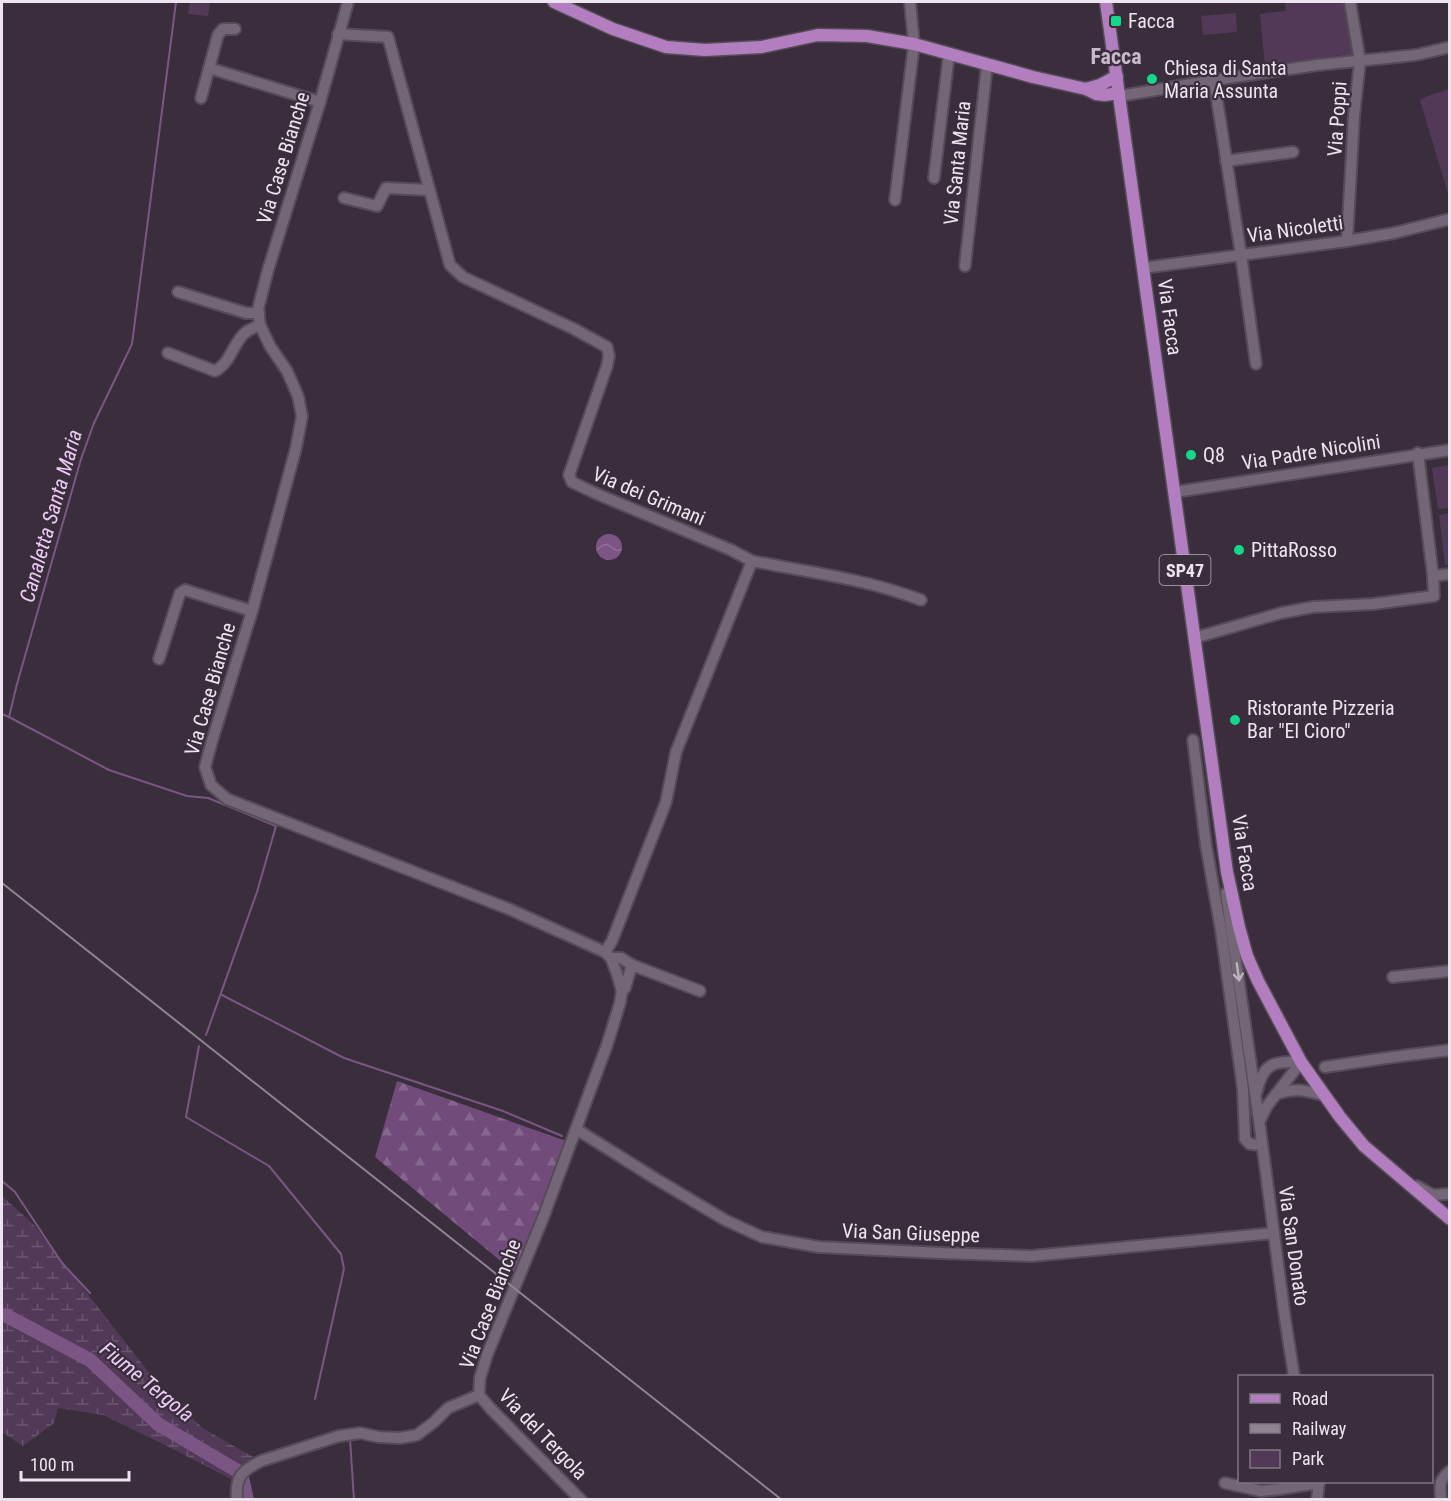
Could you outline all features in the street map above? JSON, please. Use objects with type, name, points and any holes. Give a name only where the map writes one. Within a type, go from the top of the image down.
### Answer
[{"type":"main road","points":[[554,2],[613,29],[666,48],[705,50],[762,47],[818,35],[867,36],[914,44],[1043,80],[1086,89],[1096,94],[1120,94]]},
{"type":"main road","name":"Via Facca","points":[[1106,2],[1227,872],[1247,956],[1300,1062]]},
{"type":"main road","points":[[1086,89],[1117,76]]},
{"type":"main road","name":"SP47","points":[[1300,1062],[1364,1146],[1378,1158],[1446,1200],[1449,1218]]},
{"type":"street","name":"Via Case Bianche","points":[[348,2],[258,309],[260,325],[270,346],[287,371],[298,396],[302,416],[296,448],[252,611],[205,767],[211,785],[227,799],[509,909],[608,955],[621,958],[700,991]]},
{"type":"street","points":[[895,200],[914,44],[910,2]]},
{"type":"street","name":"Via Poppi","points":[[1347,240],[1354,116],[1360,61],[1350,2]]},
{"type":"street","points":[[201,98],[218,35],[223,29],[235,29]]},
{"type":"street","name":"Via dei Grimani","points":[[338,34],[388,38],[450,265],[463,277],[607,347],[609,356],[607,366],[569,475],[572,482],[597,495],[731,550],[752,561]]},
{"type":"street","points":[[1120,94],[1317,65],[1416,55],[1449,47]]},
{"type":"street","points":[[934,178],[949,54]]},
{"type":"street","name":"Via Santa Maria","points":[[965,266],[987,65]]},
{"type":"street","points":[[209,68],[320,102]]},
{"type":"street","points":[[1214,80],[1256,364]]},
{"type":"street","points":[[1226,161],[1293,152]]},
{"type":"street","points":[[344,198],[377,206],[386,188],[429,190]]},
{"type":"street","name":"Via Nicoletti","points":[[1143,268],[1394,233],[1449,219]]},
{"type":"street","points":[[178,292],[246,313],[259,313]]},
{"type":"street","points":[[168,353],[215,371],[221,368],[246,332],[260,325]]},
{"type":"street","name":"Via Padre Nicolini","points":[[1174,492],[1449,450]]},
{"type":"street","points":[[1194,638],[1281,613],[1313,607],[1373,604],[1434,596],[1418,453]]},
{"type":"street","points":[[622,991],[608,955],[666,802],[676,752],[752,561],[896,590],[921,600]]},
{"type":"street","points":[[1433,576],[1449,574]]},
{"type":"street","points":[[159,659],[180,592],[185,590],[252,611]]},
{"type":"street","points":[[1193,740],[1242,1089],[1245,1138],[1250,1144],[1262,1145]]},
{"type":"street","name":"Via San Donato","points":[[1227,872],[1226,892],[1294,1375]]},
{"type":"street","name":"Via Case Bianche","points":[[237,1500],[237,1480],[261,1461],[339,1436],[360,1433],[400,1438],[417,1435],[448,1408],[479,1395],[480,1378],[487,1355],[543,1218],[607,1045],[632,964]]},
{"type":"street","points":[[1393,977],[1449,972]]},
{"type":"street","points":[[1326,1067],[1449,1050]]},
{"type":"street","name":"Via San Donato","points":[[1256,1097],[1260,1078],[1265,1069],[1282,1061],[1300,1062]]},
{"type":"street","points":[[1259,1120],[1275,1094],[1300,1062]]},
{"type":"street","points":[[1275,1094],[1290,1090],[1304,1090],[1323,1095]]},
{"type":"street","name":"Via San Giuseppe","points":[[576,1129],[725,1220],[762,1237],[819,1247],[1032,1256],[1274,1233]]},
{"type":"street","name":"Via del Tergola","points":[[479,1395],[581,1500]]},
{"type":"street","points":[[1442,1500],[1440,1485],[1449,1471]]},
{"type":"street","points":[[1225,1483],[1261,1491],[1313,1483]]},
{"type":"street","points":[[1317,1500],[1319,1483]]},
{"type":"green space","points":[[190,2],[210,2],[208,16],[188,14]]},
{"type":"green space","points":[[1285,2],[1344,2],[1353,52],[1351,56],[1340,55],[1265,66],[1260,14],[1286,11]]},
{"type":"green space","points":[[1236,13],[1237,32],[1203,35],[1201,16]]},
{"type":"green space","points":[[1450,89],[1449,197],[1420,100]]},
{"type":"green space","points":[[1449,465],[1449,508],[1438,509],[1432,468]]},
{"type":"green space","points":[[1449,513],[1449,565],[1445,565],[1439,515]]},
{"type":"green space","points":[[397,1081],[566,1141],[515,1273],[375,1157]]},
{"type":"green space","points":[[2,1196],[33,1224],[165,1393],[204,1429],[255,1458],[233,1480],[103,1415],[58,1408],[54,1423],[23,1446],[2,1432]]},
{"type":"water","points":[[609,534],[618,538],[622,547],[618,556],[609,560],[600,556],[596,547],[600,538]]},
{"type":"waterway","name":"Canaletta Santa Maria","points":[[176,2],[132,344],[94,423],[81,459],[9,717],[109,770],[187,796],[208,798],[276,826],[257,892],[206,1035]]},
{"type":"waterway","name":"Canaletta Santa Maria","points":[[2,714],[9,717]]},
{"type":"waterway","points":[[222,995],[344,1058],[503,1111],[562,1136]]},
{"type":"waterway","name":"Canaletta Santa Maria","points":[[199,1046],[186,1117],[269,1166],[341,1254],[344,1269],[315,1399]]},
{"type":"waterway","points":[[2,1181],[15,1192],[62,1263],[90,1293]]},
{"type":"waterway","name":"Fiume Tergola","points":[[2,1315],[90,1360],[158,1424],[241,1473],[247,1500]]},
{"type":"waterway","name":"Canaletta Santa Maria","points":[[350,1439],[354,1500]]},
{"type":"railway","points":[[2,883],[782,1500]]},
{"type":"place","name":"Facca","points":[[1116,21]]},
{"type":"place","name":"Chiesa di Santa Maria Assunta","points":[[1152,79]]},
{"type":"place","name":"Q8","points":[[1191,455]]},
{"type":"place","name":"PittaRosso","points":[[1239,550]]},
{"type":"place","name":"Ristorante Pizzeria Bar \"El Cioro\"","points":[[1235,720]]},
{"type":"district","name":"Facca","points":[[1116,56]]}]
